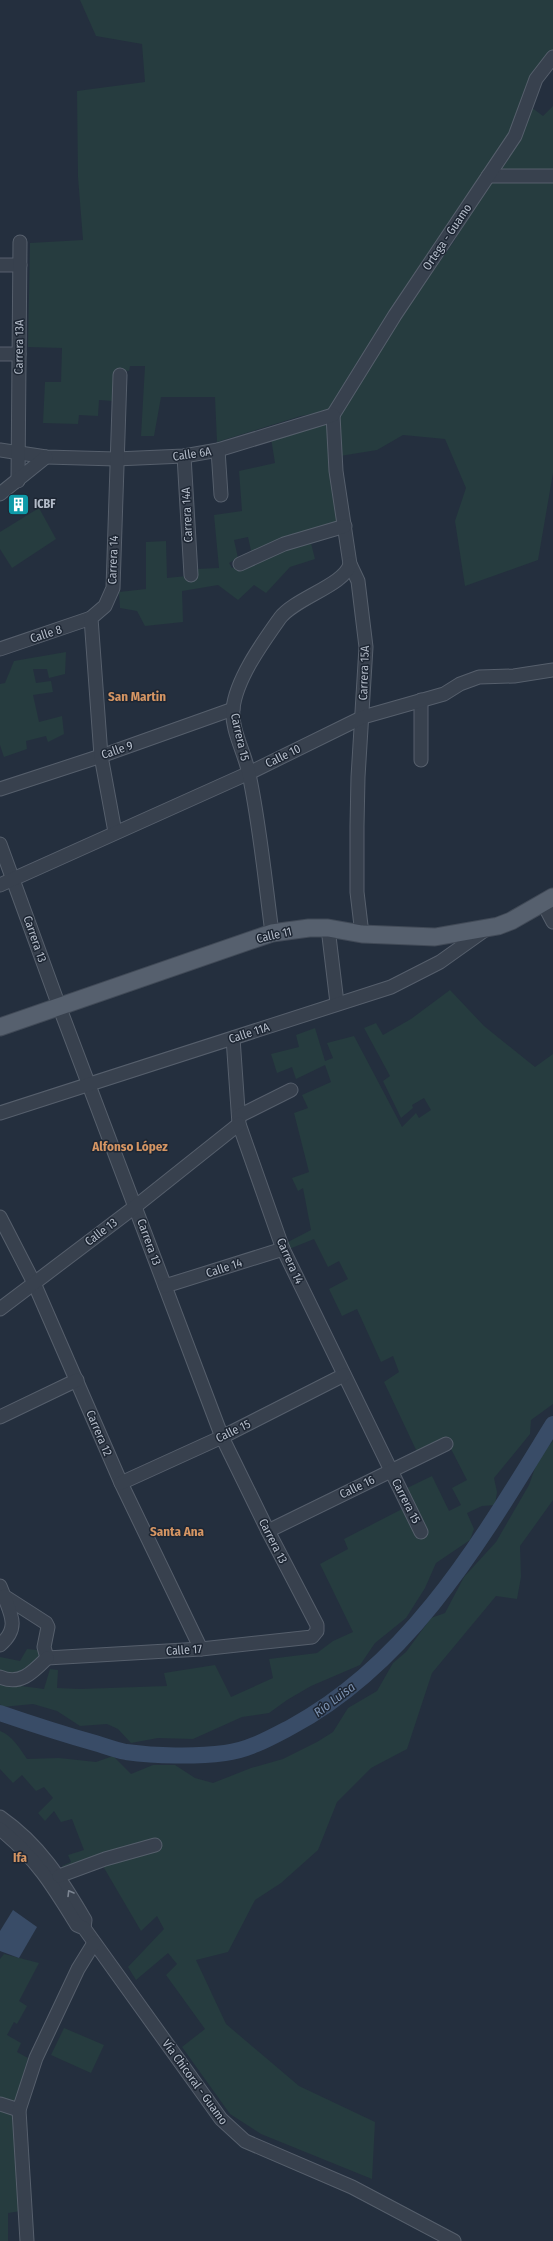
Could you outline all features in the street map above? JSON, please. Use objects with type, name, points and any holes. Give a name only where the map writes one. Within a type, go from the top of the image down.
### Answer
[{"type":"main road","name":"Calle 11","points":[[0,1027],[272,933],[309,928],[328,928],[362,934],[435,936],[486,929],[511,921],[548,900]]},
{"type":"street","name":"Ortega - Guamo","points":[[333,415],[395,315],[515,136],[536,79],[553,57]]},
{"type":"street","points":[[488,176],[553,176]]},
{"type":"street","name":"Carrera 13A","points":[[18,481],[20,242]]},
{"type":"street","points":[[0,265],[20,265]]},
{"type":"street","points":[[0,354],[19,354]]},
{"type":"street","name":"Carrera 14","points":[[91,618],[105,606],[113,588],[120,374]]},
{"type":"street","name":"Calle 6A","points":[[0,450],[46,457],[116,460],[184,456],[218,450],[333,415]]},
{"type":"street","name":"Carrera 15A","points":[[333,415],[336,471],[350,564],[358,581],[366,647],[363,717],[358,777],[357,834],[357,892],[362,934]]},
{"type":"street","points":[[218,450],[221,495]]},
{"type":"street","name":"Carrera 14A","points":[[184,456],[191,574]]},
{"type":"street","points":[[0,494],[46,457]]},
{"type":"street","points":[[240,564],[284,544],[344,526]]},
{"type":"street","name":"Carrera 15","points":[[272,933],[249,773],[234,722],[233,710],[240,685],[254,658],[281,616],[315,592],[344,576],[348,571],[350,564]]},
{"type":"street","points":[[91,618],[101,756],[116,832]]},
{"type":"street","name":"Calle 8","points":[[0,649],[91,618]]},
{"type":"street","name":"Calle 10","points":[[0,885],[249,773],[363,717],[444,694],[460,684],[479,677],[514,676],[553,670]]},
{"type":"street","points":[[421,700],[421,760]]},
{"type":"street","name":"Calle 9","points":[[0,789],[233,710]]},
{"type":"street","name":"Carrera 13","points":[[0,844],[14,878],[59,1006],[90,1084],[222,1436],[268,1531],[317,1625],[317,1631]]},
{"type":"street","points":[[548,900],[553,922]]},
{"type":"street","points":[[328,928],[338,1003]]},
{"type":"street","name":"Calle 11A","points":[[0,1113],[391,986],[415,976],[440,962],[486,929]]},
{"type":"street","name":"Carrera 14","points":[[233,1038],[239,1120],[283,1249],[390,1470]]},
{"type":"street","name":"Calle 13","points":[[0,1309],[136,1206],[239,1120],[291,1090]]},
{"type":"street","name":"Carrera 12","points":[[0,1217],[34,1283],[121,1483],[201,1648]]},
{"type":"street","name":"Calle 14","points":[[165,1286],[283,1249]]},
{"type":"street","name":"Calle 15","points":[[121,1483],[222,1436],[344,1376]]},
{"type":"street","points":[[0,1417],[77,1380]]},
{"type":"street","name":"Calle 16","points":[[268,1531],[390,1470],[446,1444]]},
{"type":"street","name":"Carrera 15","points":[[390,1470],[421,1532]]},
{"type":"street","points":[[0,1645],[8,1638],[14,1620],[2,1591]]},
{"type":"street","points":[[0,1677],[10,1682],[20,1679],[36,1670],[47,1658],[44,1651],[48,1627],[46,1623],[2,1591]]},
{"type":"street","name":"Calle 17","points":[[47,1658],[201,1648],[312,1637],[317,1631]]},
{"type":"street","name":"Vía Chicoral - Guamo","points":[[0,1817],[28,1839],[54,1874],[85,1920],[84,1928],[94,1943],[221,2119],[232,2131],[245,2141],[352,2188],[454,2241]]},
{"type":"street","name":"Vía Chicoral - Guamo","points":[[0,1830],[54,1874]]},
{"type":"street","points":[[54,1874],[155,1844]]},
{"type":"street","points":[[27,2241],[19,2110],[36,2058],[78,1969],[94,1943]]},
{"type":"street","points":[[0,2104],[19,2110]]},
{"type":"green space","points":[[80,0],[553,0],[553,51],[513,134],[331,410],[301,416],[217,442],[215,397],[161,397],[154,436],[141,436],[145,366],[130,366],[129,371],[117,370],[113,401],[99,400],[98,416],[79,415],[78,424],[43,423],[45,382],[61,382],[62,348],[28,347],[30,243],[83,240],[78,177],[77,91],[145,82],[142,44],[96,36]]},
{"type":"green space","points":[[553,106],[553,473],[538,560],[465,586],[455,521],[466,488],[445,439],[403,435],[377,450],[340,456],[339,415],[387,336],[455,240],[474,202],[494,173],[531,107],[543,116]]},
{"type":"green space","points":[[331,419],[337,522],[252,555],[248,537],[234,540],[238,558],[229,563],[232,568],[310,539],[315,559],[290,567],[266,593],[254,585],[238,600],[218,585],[182,591],[183,622],[145,626],[137,611],[120,608],[119,592],[146,589],[146,542],[166,541],[167,578],[197,575],[196,569],[219,568],[214,515],[242,511],[239,471],[275,463],[271,438]]},
{"type":"green space","points":[[39,508],[56,539],[12,568],[0,549],[0,532]]},
{"type":"green space","points":[[66,652],[65,674],[49,678],[47,669],[33,669],[36,683],[51,681],[53,692],[33,695],[39,722],[62,716],[64,734],[48,742],[46,736],[26,741],[27,749],[4,757],[0,745],[0,684],[5,683],[14,661]]},
{"type":"green space","points":[[450,990],[484,1026],[535,1067],[553,1054],[553,1404],[531,1420],[530,1434],[494,1478],[497,1492],[495,1505],[482,1506],[467,1513],[474,1529],[470,1540],[436,1563],[425,1588],[406,1618],[375,1643],[360,1665],[311,1686],[287,1700],[269,1713],[242,1717],[193,1739],[158,1738],[131,1743],[118,1729],[107,1724],[80,1726],[57,1711],[33,1704],[2,1707],[0,1704],[0,1657],[20,1661],[27,1649],[37,1650],[40,1654],[28,1670],[21,1686],[44,1689],[50,1669],[58,1670],[57,1688],[80,1689],[167,1686],[164,1673],[215,1665],[231,1697],[273,1678],[269,1659],[317,1653],[333,1641],[353,1632],[320,1564],[348,1549],[344,1539],[406,1507],[405,1489],[432,1476],[449,1511],[461,1505],[452,1488],[467,1480],[450,1447],[451,1439],[418,1454],[384,1382],[399,1372],[393,1356],[381,1362],[357,1309],[342,1316],[329,1289],[348,1279],[339,1261],[328,1267],[314,1239],[289,1249],[286,1243],[311,1230],[303,1188],[298,1191],[292,1178],[309,1172],[294,1113],[308,1108],[302,1095],[331,1082],[325,1065],[296,1079],[292,1067],[277,1073],[271,1054],[299,1047],[296,1035],[315,1028],[325,1061],[333,1058],[327,1043],[354,1036],[402,1127],[416,1113],[419,1118],[431,1110],[424,1098],[412,1105],[413,1108],[401,1118],[383,1081],[390,1076],[364,1028],[376,1023],[383,1035],[411,1019]]},
{"type":"green space","points":[[553,1441],[553,1500],[520,1546],[521,1577],[517,1599],[496,1596],[432,1673],[407,1749],[371,1768],[337,1802],[318,1850],[281,1883],[255,1900],[228,1952],[196,1960],[226,2024],[299,2086],[375,2122],[372,2179],[261,2134],[230,2114],[182,2047],[205,2029],[166,1975],[177,1964],[168,1953],[136,1980],[128,1967],[164,1929],[157,1916],[141,1931],[100,1861],[68,1875],[62,1866],[71,1862],[68,1855],[84,1850],[72,1819],[61,1822],[54,1811],[45,1821],[38,1813],[53,1798],[44,1787],[36,1791],[22,1775],[13,1783],[0,1769],[0,1731],[12,1739],[27,1759],[59,1758],[96,1762],[113,1756],[131,1774],[153,1765],[175,1765],[195,1778],[213,1783],[251,1768],[283,1759],[317,1742],[333,1732],[348,1708],[377,1691],[393,1663],[406,1652],[431,1618],[445,1613],[464,1577],[496,1542],[529,1485],[539,1457]]},
{"type":"green space","points":[[4,1954],[39,1963],[19,2001],[27,2006],[17,2024],[14,2022],[7,2035],[21,2043],[17,2052],[28,2058],[15,2103],[0,2099],[0,1959]]},
{"type":"green space","points":[[64,2028],[104,2045],[91,2073],[51,2055]]},
{"type":"green space","points":[[0,2107],[16,2112],[21,2211],[8,2213],[8,2241],[0,2241]]},
{"type":"water","points":[[13,1910],[37,1927],[19,1958],[0,1951],[0,1931]]},
{"type":"waterway","name":"Río Luisa","points":[[0,1713],[126,1752],[176,1756],[225,1753],[242,1749],[259,1743],[291,1727],[334,1700],[373,1668],[409,1632],[441,1594],[471,1552],[500,1510],[553,1424]]},
{"type":"place","name":"ICBF","points":[[19,504]]},
{"type":"district","name":"San Martin","points":[[137,696]]},
{"type":"district","name":"Alfonso López","points":[[130,1146]]},
{"type":"district","name":"Santa Ana","points":[[177,1531]]},
{"type":"district","name":"Ifa","points":[[20,1857]]}]
